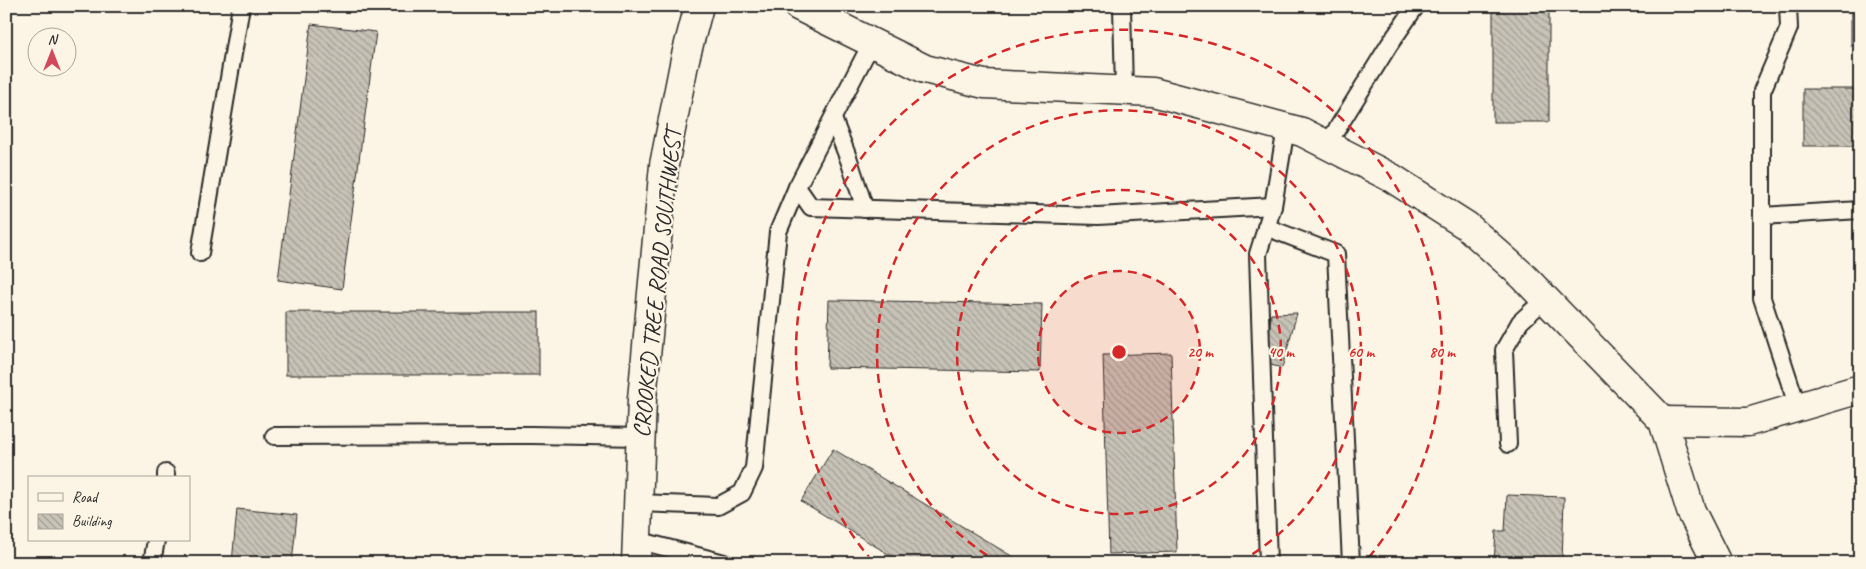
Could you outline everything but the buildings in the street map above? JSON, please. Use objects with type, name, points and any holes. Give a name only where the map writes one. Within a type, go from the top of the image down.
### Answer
[{"type":"street","name":"CROOKED TREE ROAD SOUTHWEST","points":[[636,552],[642,399],[664,165],[685,59],[699,6]]},
{"type":"street","points":[[811,9],[925,69],[984,84],[1153,92],[1302,132],[1392,178],[1466,226],[1523,276],[1663,421],[1691,511],[1717,563]]},
{"type":"street","points":[[1663,421],[1748,422],[1860,389]]},
{"type":"lane","points":[[200,253],[240,6]]},
{"type":"lane","points":[[1122,6],[1124,90]]},
{"type":"lane","points":[[1327,145],[1389,45],[1416,6]]},
{"type":"lane","points":[[1788,6],[1789,28],[1762,91],[1762,298],[1798,408]]},
{"type":"lane","points":[[638,503],[718,506],[742,493],[754,468],[778,232],[797,187],[872,42]]},
{"type":"lane","points":[[833,119],[850,160],[865,209]]},
{"type":"lane","points":[[1268,563],[1258,254],[1273,206],[1286,128]]},
{"type":"lane","points":[[797,187],[811,207],[1098,216],[1273,206]]},
{"type":"lane","points":[[1762,216],[1860,210]]},
{"type":"lane","points":[[1266,227],[1336,254],[1351,563]]},
{"type":"lane","points":[[1508,444],[1504,350],[1520,322],[1545,299]]},
{"type":"lane","points":[[274,436],[532,435],[641,437]]},
{"type":"lane","points":[[152,563],[156,542]]},
{"type":"lane","points":[[636,552],[724,563]]}]
